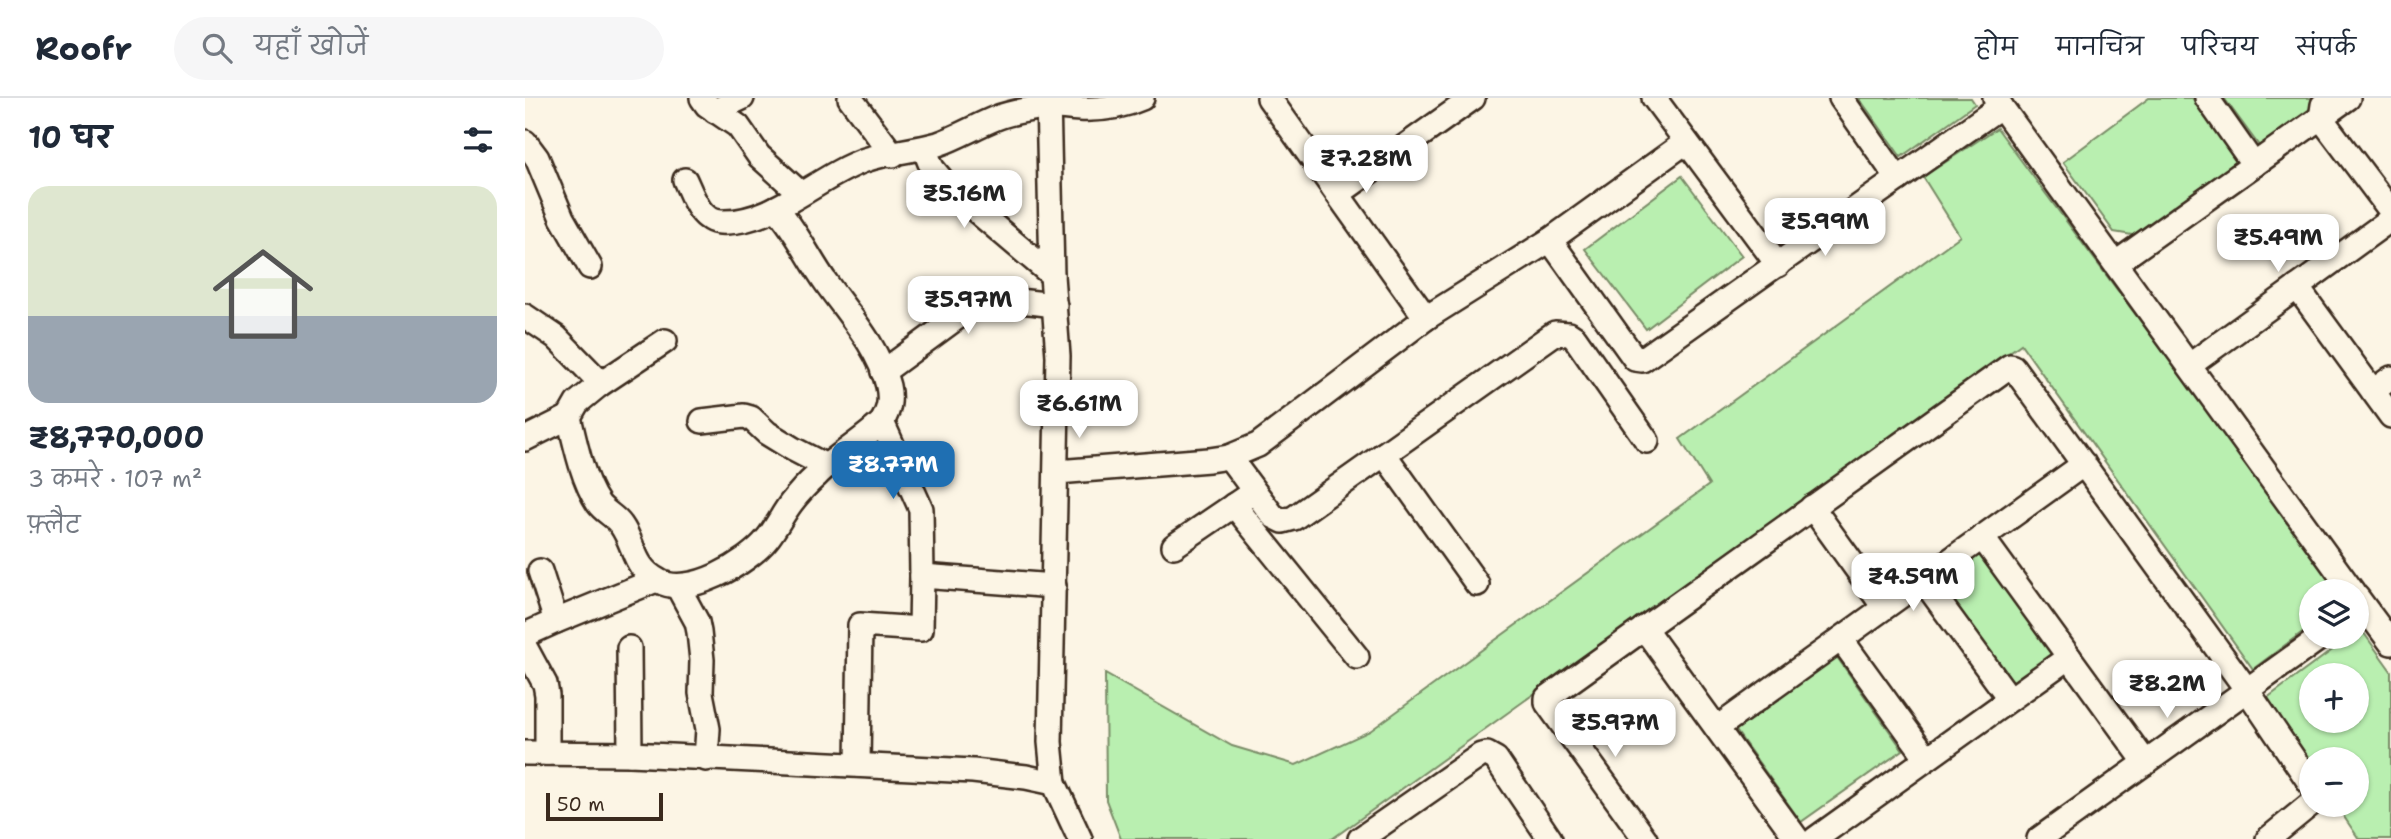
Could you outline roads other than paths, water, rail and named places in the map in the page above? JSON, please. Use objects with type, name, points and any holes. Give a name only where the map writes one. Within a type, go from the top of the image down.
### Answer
[{"type":"street","points":[[709,105],[742,98]]},
{"type":"street","points":[[850,98],[893,155]]},
{"type":"street","points":[[685,180],[696,203],[710,220],[719,222],[750,219],[776,208],[864,160],[924,148],[964,134],[995,118],[1048,102],[1078,110],[1106,109],[1142,98]]},
{"type":"street","points":[[1269,98],[1426,318]]},
{"type":"street","points":[[1338,194],[1473,98]]},
{"type":"street","points":[[1654,98],[1778,265]]},
{"type":"street","points":[[1842,98],[1898,179]]},
{"type":"street","points":[[2207,98],[2254,165]]},
{"type":"street","points":[[2116,263],[2254,165],[2322,108],[2349,98]]},
{"type":"street","points":[[1048,102],[1052,275],[1058,356],[1050,742],[1054,783],[1080,839]]},
{"type":"street","points":[[1550,240],[1635,359],[1639,360],[1898,179],[1998,102],[2342,579]]},
{"type":"street","points":[[709,105],[738,126],[759,156],[800,193]]},
{"type":"street","points":[[2322,108],[2391,211]]},
{"type":"street","points":[[525,142],[537,158],[562,218],[590,267]]},
{"type":"street","points":[[1057,472],[1229,457],[1258,445],[1426,318],[1550,240],[1686,142]]},
{"type":"street","points":[[924,148],[932,168],[947,186],[1052,275]]},
{"type":"street","points":[[525,635],[557,621],[667,584],[691,586],[708,580],[755,551],[767,540],[791,503],[826,466],[882,422],[890,401],[883,372],[862,333],[789,222],[776,208]]},
{"type":"street","points":[[2190,365],[2391,219]]},
{"type":"street","points":[[2297,287],[2382,385],[2391,416]]},
{"type":"street","points":[[883,372],[970,308],[982,303],[1011,300],[1055,305]]},
{"type":"street","points":[[525,316],[567,346],[588,368],[599,385]]},
{"type":"street","points":[[1229,457],[1278,520],[1294,519],[1555,333],[1569,334],[1575,338],[1647,441]]},
{"type":"street","points":[[525,439],[569,417],[577,403],[599,385],[665,341]]},
{"type":"street","points":[[1645,839],[1546,701],[1549,696],[2010,366],[2247,690],[2299,767]]},
{"type":"street","points":[[702,421],[744,416],[751,418],[767,433],[826,466]]},
{"type":"street","points":[[569,417],[579,458],[598,505],[621,525],[642,569],[667,584],[697,622],[702,660],[701,693],[708,729],[706,759]]},
{"type":"street","points":[[858,765],[860,625],[921,629],[921,509],[882,422]]},
{"type":"street","points":[[1384,454],[1477,584]]},
{"type":"street","points":[[1717,728],[2084,464]]},
{"type":"street","points":[[1174,546],[1254,491]]},
{"type":"street","points":[[1234,505],[1357,657]]},
{"type":"street","points":[[1812,507],[1884,607]]},
{"type":"street","points":[[1982,537],[2146,763]]},
{"type":"street","points":[[540,570],[557,621]]},
{"type":"street","points":[[922,576],[1054,586]]},
{"type":"street","points":[[1923,580],[2010,699]]},
{"type":"street","points":[[2369,615],[2391,643]]},
{"type":"street","points":[[1644,628],[1797,839]]},
{"type":"street","points":[[1841,639],[1927,758]]},
{"type":"street","points":[[525,647],[545,684],[547,695],[536,753],[631,754],[973,771],[1054,783]]},
{"type":"street","points":[[629,648],[631,754]]},
{"type":"street","points":[[2039,839],[2304,649]]},
{"type":"street","points":[[1815,839],[2069,657]]},
{"type":"street","points":[[1360,839],[1481,755],[1487,754],[1496,760],[1550,839]]},
{"type":"street","points":[[2268,839],[2299,814]]}]
